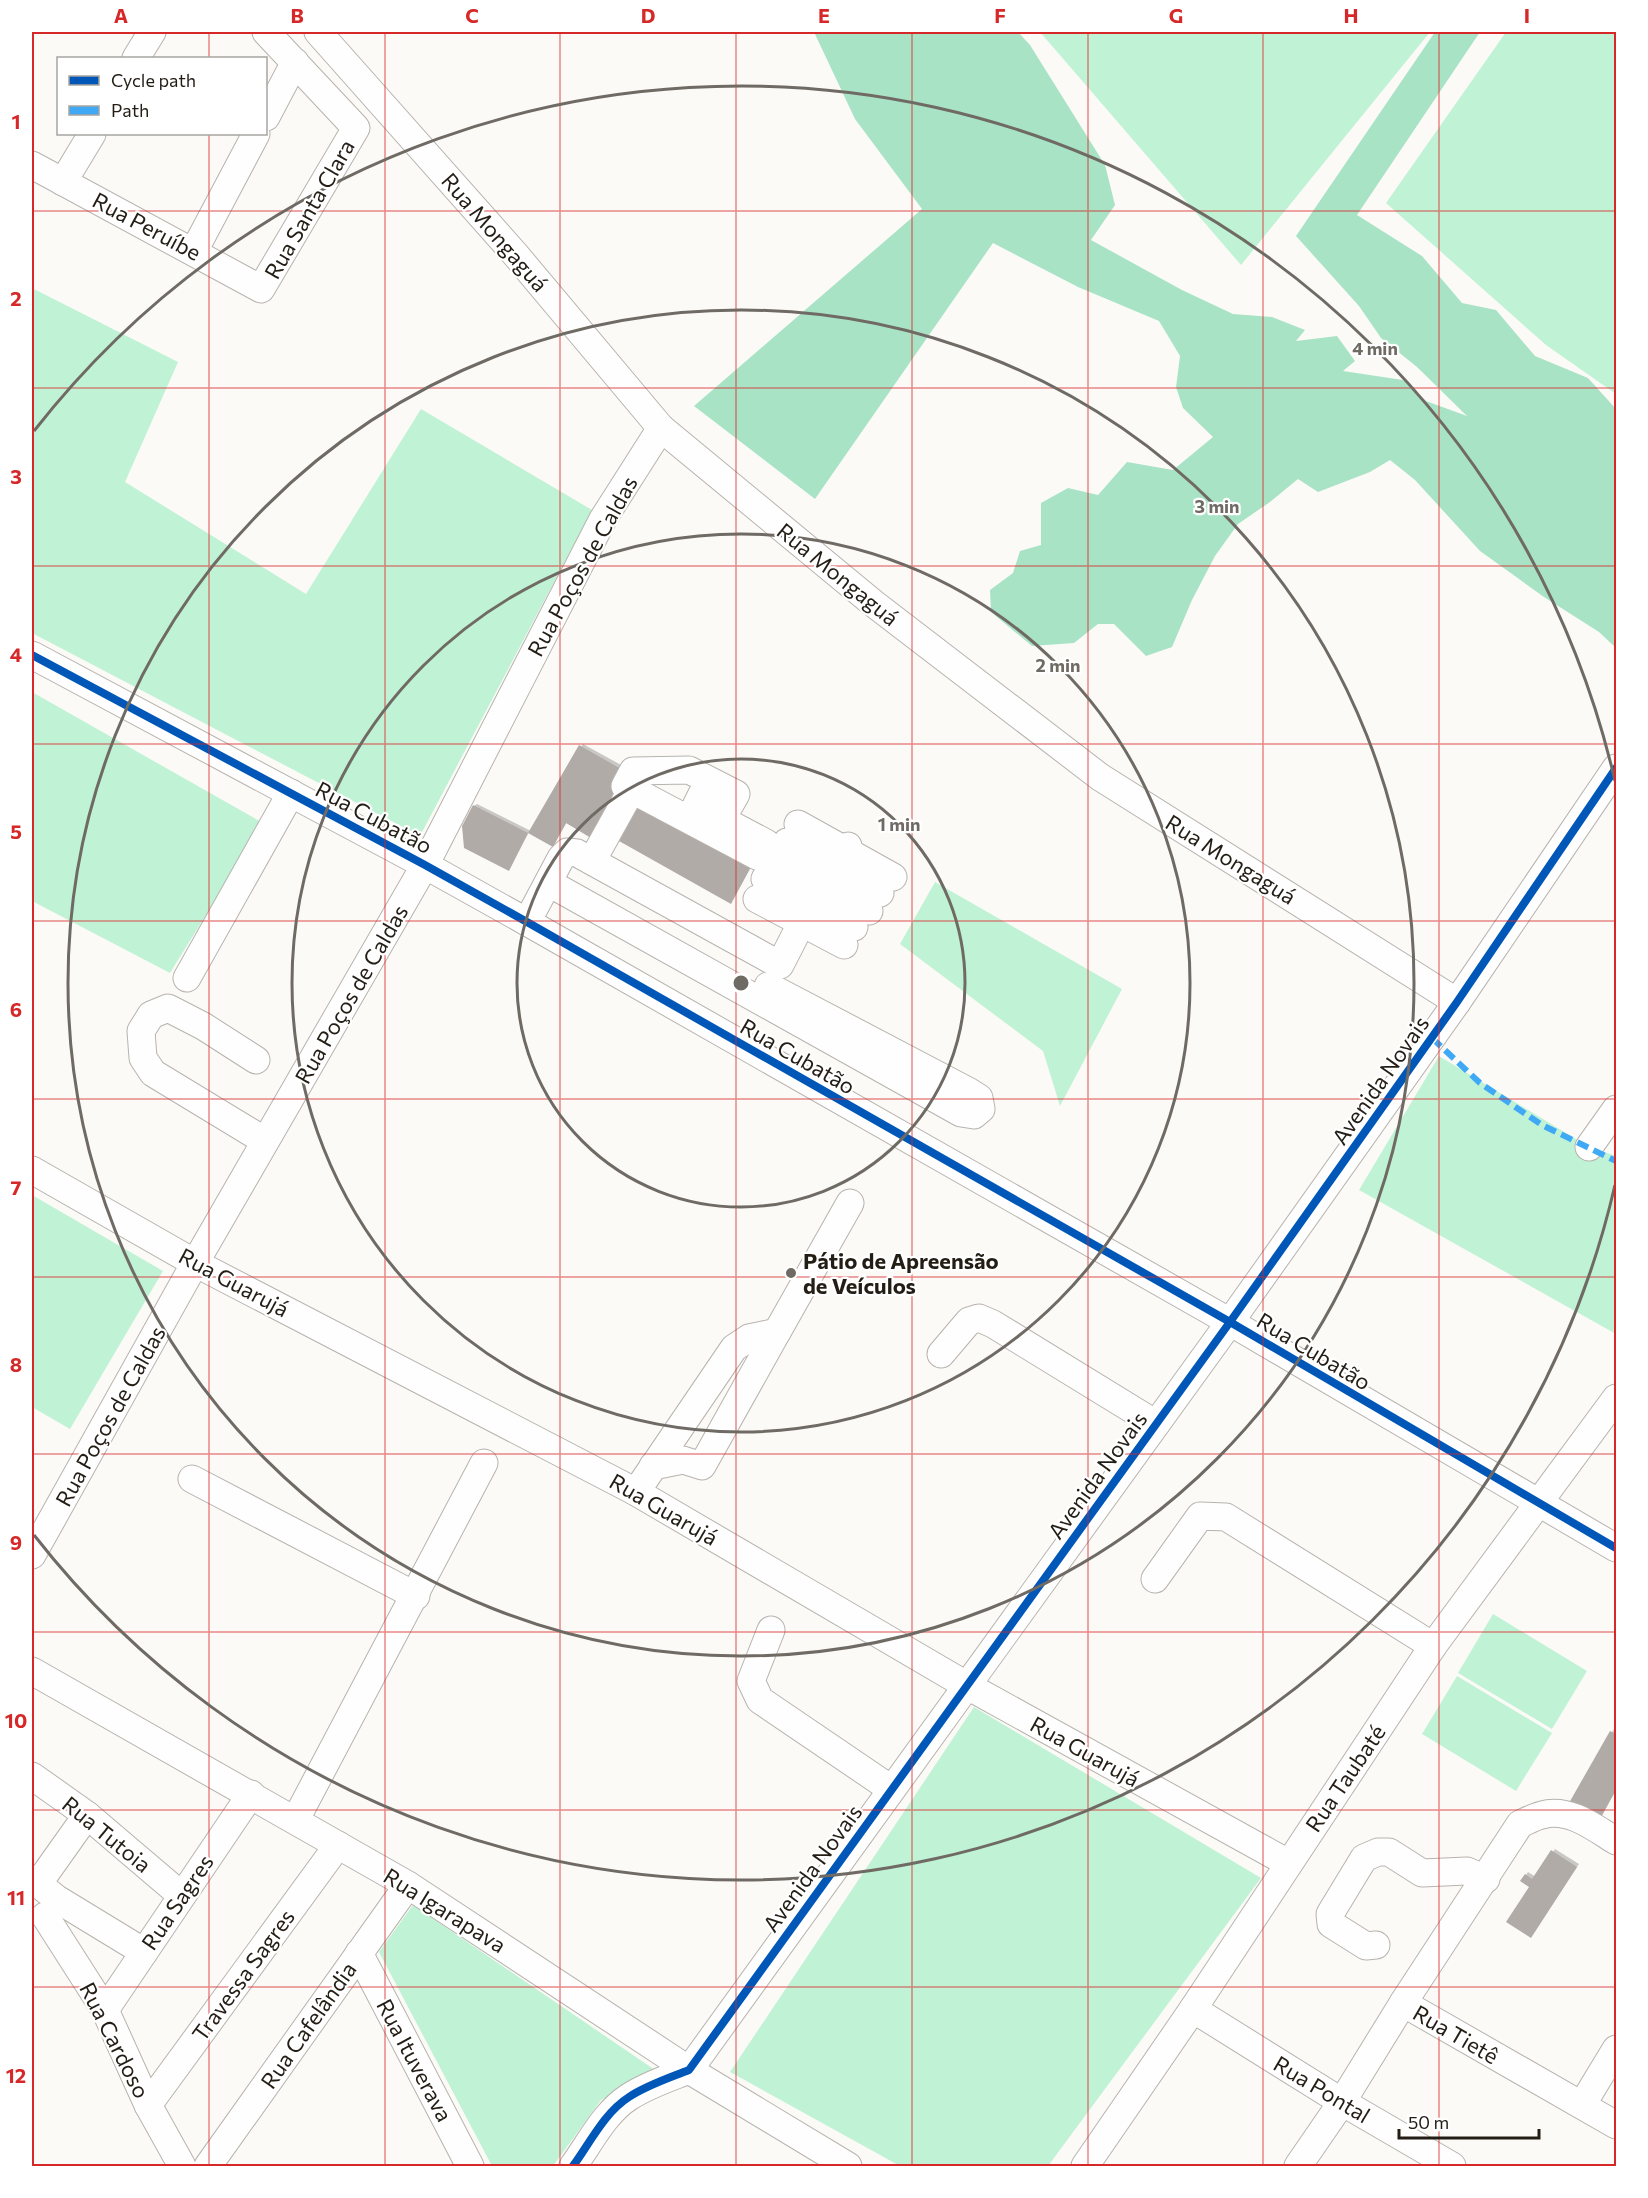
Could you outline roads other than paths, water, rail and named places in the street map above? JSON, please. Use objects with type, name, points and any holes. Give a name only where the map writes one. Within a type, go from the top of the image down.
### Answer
[{"type":"street","points":[[137,57],[152,32]]},
{"type":"street","points":[[266,32],[295,62],[267,115]]},
{"type":"street","name":"Rua Mongaguá","points":[[318,32],[515,254],[661,428],[873,603],[1100,777],[1457,1002]]},
{"type":"street","name":"Rua Santa Clara","points":[[261,289],[356,128],[295,62]]},
{"type":"street","points":[[63,182],[91,135]]},
{"type":"street","points":[[194,251],[255,135]]},
{"type":"street","name":"Rua Peruíbe","points":[[32,165],[261,289]]},
{"type":"street","name":"Rua Poços de Caldas","points":[[32,1555],[195,1263],[425,865],[603,519],[661,428]]},
{"type":"street","name":"Rua Cubatão","points":[[32,655],[527,922],[1230,1322],[1538,1504],[1617,1548]]},
{"type":"street","name":"Avenida Novais","points":[[689,2070],[1230,1322],[1457,1002],[1617,768]]},
{"type":"street","points":[[689,770],[736,794],[728,808],[702,794],[696,806],[766,843],[759,857],[632,789],[625,786],[633,771],[689,770]]},
{"type":"street","points":[[592,861],[632,789]]},
{"type":"street","points":[[187,978],[291,793]]},
{"type":"street","points":[[527,922],[561,858],[567,852],[577,853],[712,926],[821,1013],[968,1091],[979,1098],[981,1109],[974,1115],[961,1113],[549,883]]},
{"type":"street","points":[[776,860],[828,880],[868,911]]},
{"type":"street","points":[[776,860],[828,880],[868,911]]},
{"type":"street","points":[[776,860],[828,880],[868,911]]},
{"type":"street","points":[[774,976],[828,880]]},
{"type":"street","points":[[256,1060],[203,1026],[168,1008],[151,1015],[141,1031],[143,1058],[153,1073],[265,1141]]},
{"type":"street","points":[[1589,1147],[1617,1109]]},
{"type":"street","name":"Rua Guarujá","points":[[32,1170],[195,1263],[636,1492],[966,1685],[1288,1863]]},
{"type":"street","points":[[653,1466],[683,1460],[702,1466],[850,1203]]},
{"type":"street","points":[[941,1354],[969,1321],[979,1318],[993,1324],[1156,1424]]},
{"type":"street","points":[[636,1492],[734,1348],[749,1338],[777,1332]]},
{"type":"street","name":"Rua Taubaté","points":[[1084,2166],[1193,2009],[1433,1646],[1617,1398]]},
{"type":"street","points":[[296,1819],[416,1596],[484,1463]]},
{"type":"street","points":[[192,1479],[416,1596]]},
{"type":"street","points":[[1155,1579],[1200,1516],[1226,1517],[1433,1646]]},
{"type":"street","points":[[771,1630],[751,1681],[760,1700],[891,1789]]},
{"type":"street","name":"Rua Igarapava","points":[[32,1671],[296,1819],[408,1885],[689,2070],[848,2166]]},
{"type":"street","name":"Rua Tutoia","points":[[32,1776],[87,1815],[182,1895]]},
{"type":"street","name":"Rua Sagres","points":[[105,2010],[251,1794]]},
{"type":"street","points":[[1402,2003],[1520,1824],[1543,1814],[1562,1813],[1578,1818],[1617,1841]]},
{"type":"street","points":[[87,1815],[41,1902],[144,1952]]},
{"type":"street","name":"Travessa Sagres","points":[[148,2105],[338,1845]]},
{"type":"street","points":[[1376,1945],[1366,1946],[1331,1924],[1330,1914],[1364,1858],[1378,1852],[1389,1852],[1422,1873],[1467,1871],[1485,1879]]},
{"type":"street","name":"Rua Cafelândia","points":[[208,2166],[408,1885]]},
{"type":"street","name":"Rua Cardoso","points":[[41,1902],[105,2010],[148,2105],[182,2166]]},
{"type":"street","name":"Rua Ituverava","points":[[359,1953],[470,2166]]},
{"type":"street","name":"Rua Tietê","points":[[1298,2166],[1342,2103],[1402,2003],[1617,2125]]},
{"type":"street","name":"Rua Pontal","points":[[1193,2009],[1342,2103],[1452,2166]]},
{"type":"street","points":[[1582,2105],[1617,2049]]},
{"type":"street","points":[[573,2166],[607,2117],[628,2097],[689,2070]]},
{"type":"place","name":"Pátio de Apreensão de Veículos","points":[[791,1273]]}]
